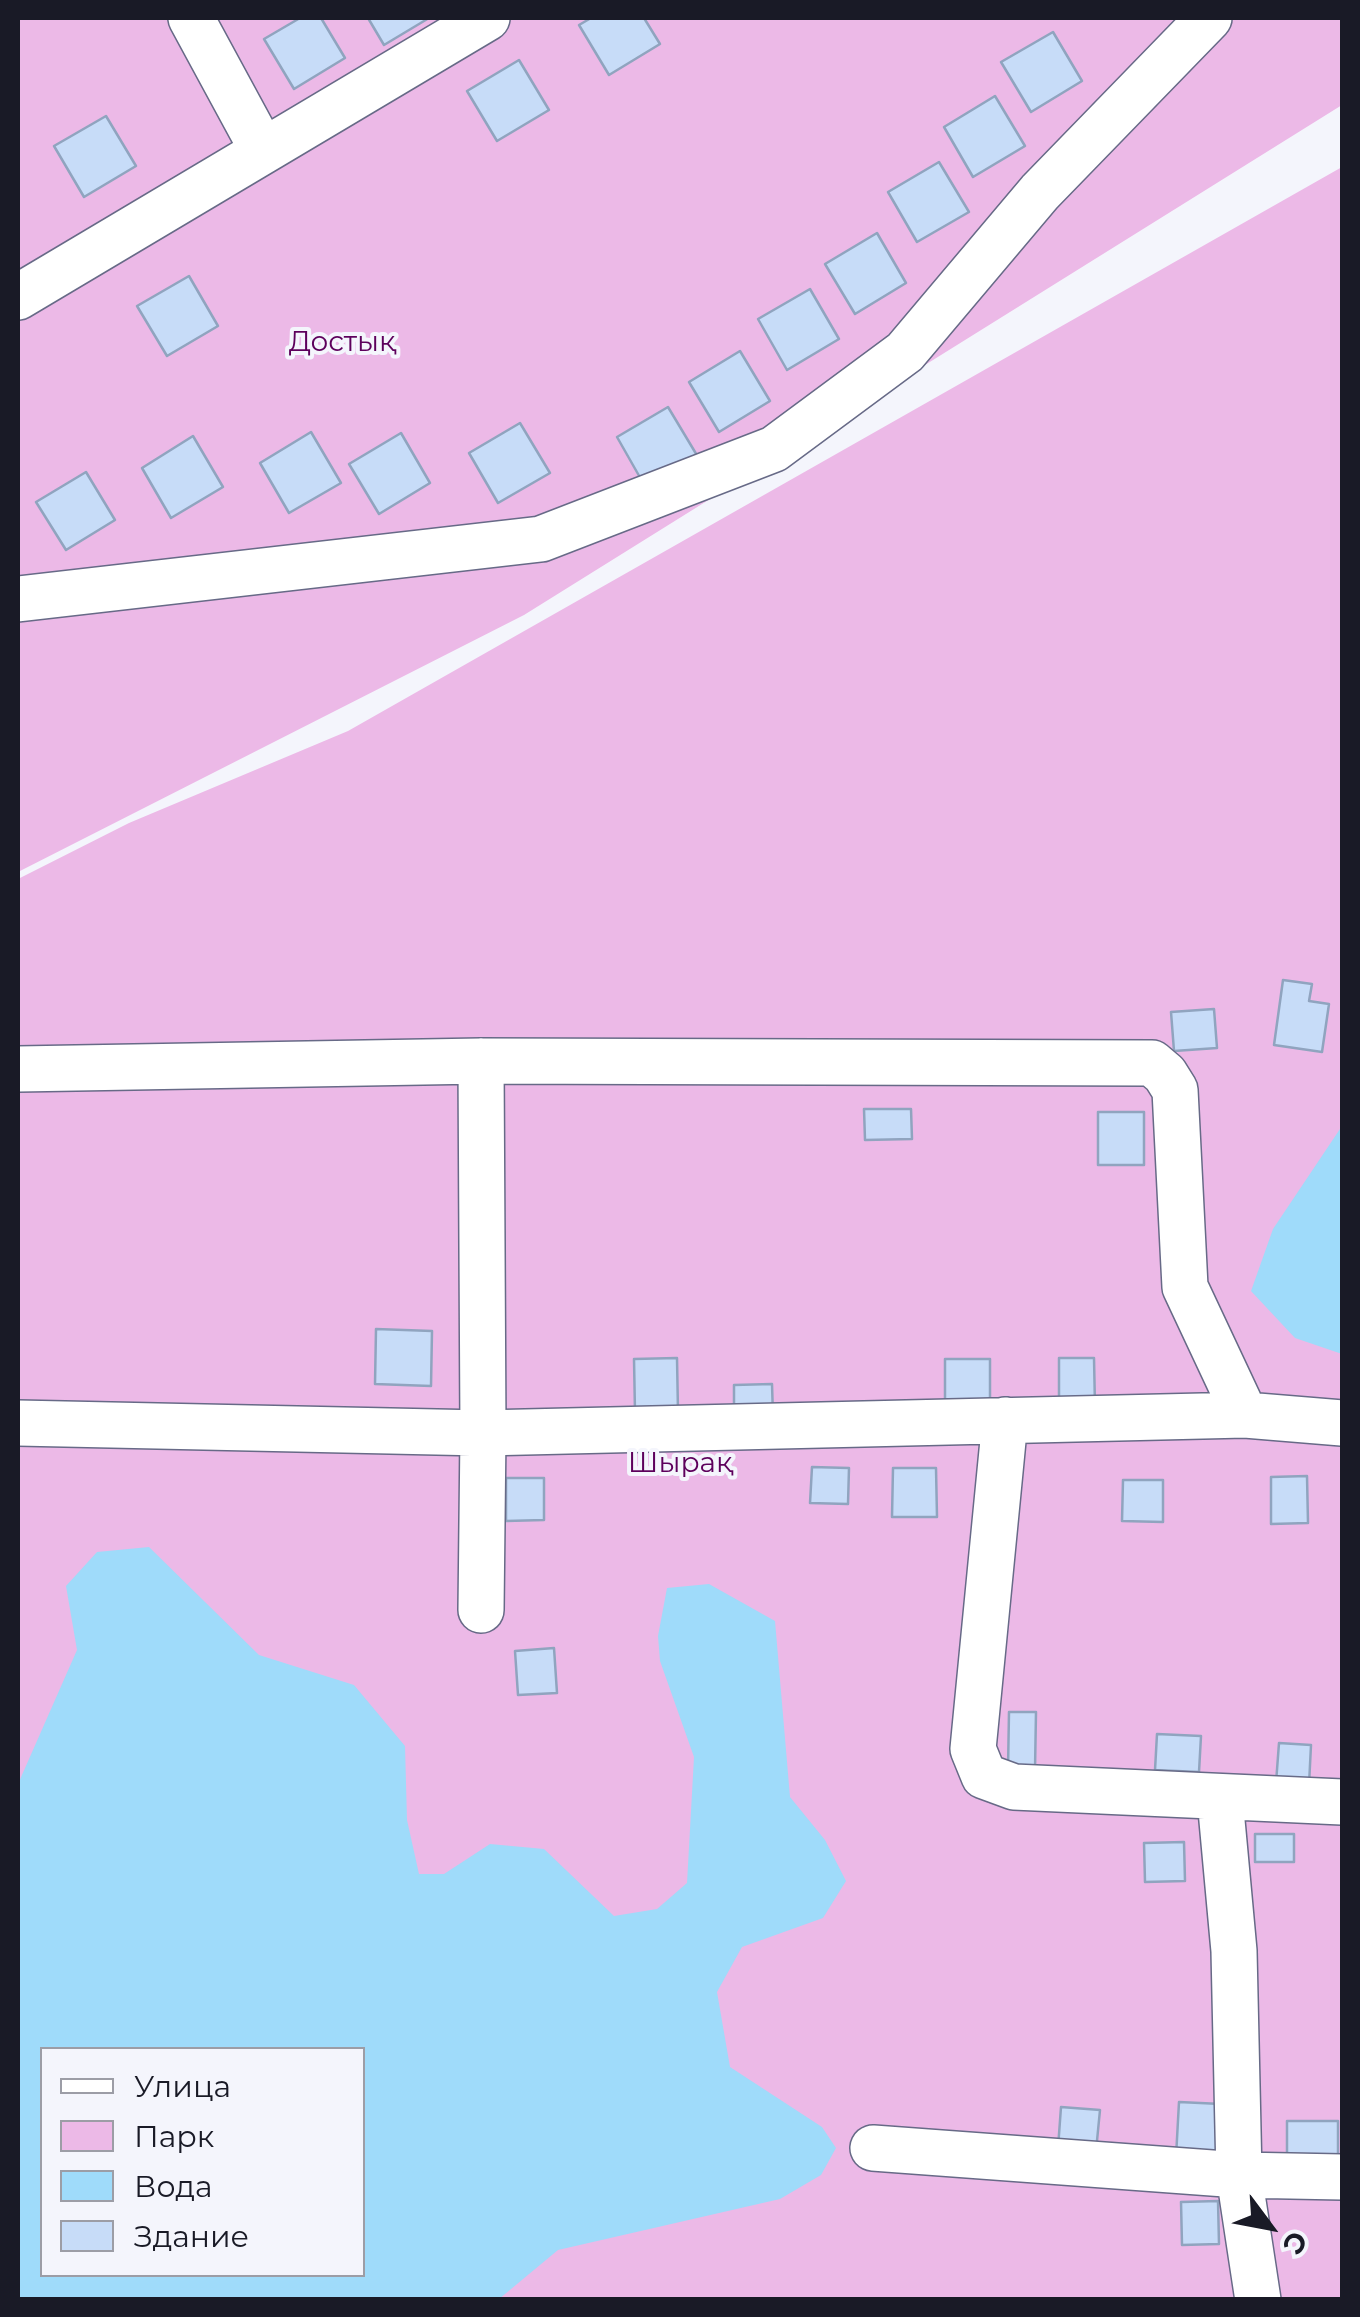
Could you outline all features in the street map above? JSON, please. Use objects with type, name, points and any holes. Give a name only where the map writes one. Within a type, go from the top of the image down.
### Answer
[{"type":"street","points":[[191,18],[262,149]]},
{"type":"street","points":[[18,297],[487,18]]},
{"type":"street","points":[[18,600],[541,539],[774,449],[905,352],[1040,192],[1209,18]]},
{"type":"street","points":[[18,1069],[481,1062],[1152,1063],[1175,1090],[1185,1287],[1245,1415]]},
{"type":"street","points":[[481,1062],[481,1610]]},
{"type":"street","points":[[18,1423],[483,1433],[1245,1415],[1342,1423]]},
{"type":"street","points":[[1004,1420],[973,1748],[984,1776],[1014,1787],[1342,1802]]},
{"type":"street","points":[[1220,1799],[1234,1952],[1238,2175],[1258,2300]]},
{"type":"street","points":[[874,2148],[1238,2175],[1342,2177]]},
{"type":"green space","name":"Достық","points":[[18,18],[1342,18],[1342,105],[524,615],[18,872]]},
{"type":"green space","name":"Шырақ","points":[[1342,167],[1342,2299],[18,2300],[18,879],[129,823],[348,731]]},
{"type":"water","points":[[1342,1126],[1342,1354],[1295,1338],[1251,1291],[1273,1229]]},
{"type":"water","points":[[149,1547],[259,1655],[354,1685],[405,1746],[407,1820],[419,1874],[444,1874],[490,1844],[544,1849],[614,1916],[657,1909],[687,1883],[694,1757],[660,1661],[658,1636],[667,1588],[709,1584],[775,1621],[790,1797],[825,1840],[846,1881],[823,1918],[742,1947],[717,1992],[730,2067],[822,2127],[836,2148],[821,2175],[780,2199],[558,2250],[499,2299],[18,2299],[18,1784],[77,1650],[66,1586],[97,1552]]},
{"type":"building","points":[[300,18],[321,18],[345,58],[294,89],[264,39]]},
{"type":"building","points":[[368,18],[429,18],[384,45]]},
{"type":"building","points":[[591,18],[644,18],[660,44],[609,75],[579,25]]},
{"type":"building","points":[[1053,32],[1082,81],[1031,112],[1001,62]]},
{"type":"building","points":[[519,60],[549,110],[497,141],[467,91]]},
{"type":"building","points":[[995,96],[1025,146],[973,177],[944,127]]},
{"type":"building","points":[[106,116],[136,166],[84,197],[54,146]]},
{"type":"building","points":[[939,162],[969,212],[917,242],[888,192]]},
{"type":"building","points":[[877,233],[906,283],[855,314],[825,264]]},
{"type":"building","points":[[189,276],[218,326],[167,356],[137,306]]},
{"type":"building","points":[[810,289],[839,339],[787,370],[758,319]]},
{"type":"building","points":[[740,351],[770,401],[719,432],[689,382]]},
{"type":"building","points":[[668,407],[698,457],[646,488],[617,437]]},
{"type":"building","points":[[520,423],[550,473],[498,503],[469,453]]},
{"type":"building","points":[[311,432],[341,483],[289,513],[260,463]]},
{"type":"building","points":[[401,433],[430,483],[379,514],[349,464]]},
{"type":"building","points":[[193,436],[223,487],[171,518],[142,468]]},
{"type":"building","points":[[86,472],[115,520],[66,550],[36,502]]},
{"type":"building","points":[[1283,980],[1312,984],[1309,1001],[1329,1004],[1322,1052],[1274,1045]]},
{"type":"building","points":[[1214,1009],[1217,1048],[1174,1051],[1171,1012]]},
{"type":"building","points":[[864,1109],[911,1109],[912,1139],[865,1140]]},
{"type":"building","points":[[1098,1112],[1144,1112],[1144,1165],[1098,1165]]},
{"type":"building","points":[[376,1329],[432,1331],[431,1386],[375,1384]]},
{"type":"building","points":[[677,1358],[678,1412],[635,1413],[634,1359]]},
{"type":"building","points":[[1059,1358],[1094,1358],[1095,1407],[1059,1407]]},
{"type":"building","points":[[945,1359],[990,1359],[990,1415],[945,1415]]},
{"type":"building","points":[[772,1384],[773,1416],[734,1416],[734,1385]]},
{"type":"building","points":[[812,1467],[849,1468],[848,1504],[810,1503]]},
{"type":"building","points":[[893,1468],[936,1468],[937,1517],[892,1517]]},
{"type":"building","points":[[1307,1476],[1308,1523],[1271,1524],[1271,1477]]},
{"type":"building","points":[[506,1478],[544,1478],[544,1520],[506,1521]]},
{"type":"building","points":[[1123,1480],[1163,1480],[1163,1522],[1122,1521]]},
{"type":"building","points":[[554,1648],[557,1693],[518,1695],[515,1651]]},
{"type":"building","points":[[1009,1712],[1036,1712],[1035,1770],[1008,1770]]},
{"type":"building","points":[[1157,1734],[1201,1736],[1199,1772],[1155,1770]]},
{"type":"building","points":[[1279,1743],[1311,1745],[1309,1785],[1276,1783]]},
{"type":"building","points":[[1255,1834],[1294,1834],[1294,1862],[1255,1862]]},
{"type":"building","points":[[1184,1842],[1185,1881],[1145,1882],[1144,1843]]},
{"type":"building","points":[[1179,2102],[1221,2104],[1219,2158],[1176,2157]]},
{"type":"building","points":[[1061,2107],[1100,2110],[1096,2151],[1058,2148]]},
{"type":"building","points":[[1287,2121],[1338,2121],[1338,2158],[1287,2158]]},
{"type":"building","points":[[1218,2201],[1219,2244],[1182,2245],[1181,2202]]}]
